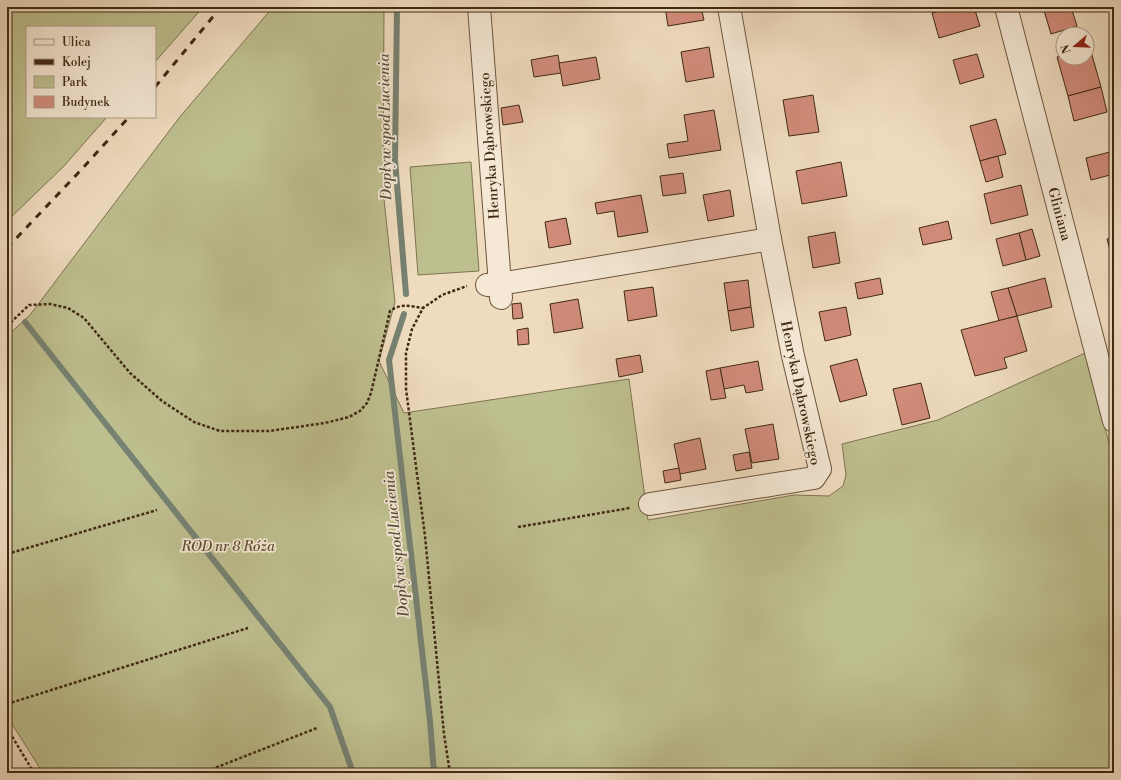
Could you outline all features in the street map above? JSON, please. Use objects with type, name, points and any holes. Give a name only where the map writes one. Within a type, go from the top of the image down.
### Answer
[{"type":"street","name":"Henryka Dąbrowskiego","points":[[478,7],[496,289]]},
{"type":"street","name":"Henryka Dąbrowskiego","points":[[650,504],[814,478],[820,469],[793,356],[770,239],[729,7]]},
{"type":"street","name":"Gliniana","points":[[1006,7],[1114,421]]},
{"type":"street","points":[[496,289],[770,239]]},
{"type":"path","points":[[450,773],[444,734],[426,536],[406,389],[406,352],[412,329],[423,308],[442,295],[465,286],[496,289]]},
{"type":"path","points":[[7,326],[29,305],[50,304],[68,308],[84,318],[130,373],[162,401],[194,422],[220,430],[269,431],[326,423],[349,418],[360,411],[367,404],[390,311],[397,306],[408,305],[423,308]]},
{"type":"path","points":[[518,527],[650,504]]},
{"type":"path","points":[[7,554],[157,510]]},
{"type":"path","points":[[7,704],[248,628]]},
{"type":"path","points":[[7,728],[34,773]]},
{"type":"path","points":[[202,773],[317,728]]},
{"type":"green space","points":[[7,7],[203,7],[156,61],[156,26],[26,26],[26,118],[106,118],[64,166],[7,221]]},
{"type":"green space","name":"ROD nr 8 Róża","points":[[273,7],[384,7],[383,190],[395,302],[379,361],[404,413],[629,379],[648,520],[794,495],[829,496],[843,486],[846,475],[842,444],[938,420],[1085,353],[1114,462],[1114,773],[43,773],[7,716],[7,336],[30,315],[179,118]]},
{"type":"green space","points":[[471,162],[479,271],[418,275],[410,167]]},
{"type":"building","points":[[665,7],[701,7],[704,20],[668,26]]},
{"type":"building","points":[[954,7],[974,7],[980,26],[939,38],[932,13]]},
{"type":"building","points":[[1043,7],[1071,7],[1077,26],[1055,26],[1055,33],[1051,34]]},
{"type":"building","points":[[709,47],[714,77],[686,82],[681,52]]},
{"type":"building","points":[[977,54],[984,77],[960,84],[953,60]]},
{"type":"building","points":[[558,55],[561,73],[534,77],[531,60]]},
{"type":"building","points":[[596,57],[600,79],[563,86],[559,63]]},
{"type":"building","points":[[1060,66],[1095,66],[1101,87],[1068,96]]},
{"type":"building","points":[[1101,87],[1107,112],[1074,121],[1068,96]]},
{"type":"building","points":[[813,95],[819,132],[789,136],[783,100]]},
{"type":"building","points":[[519,105],[523,122],[503,125],[501,108]]},
{"type":"building","points":[[714,110],[721,150],[669,158],[667,144],[688,141],[684,115]]},
{"type":"building","points":[[996,119],[1006,154],[980,161],[970,126]]},
{"type":"building","points":[[1114,151],[1114,174],[1091,180],[1086,158]]},
{"type":"building","points":[[998,156],[1003,177],[986,182],[980,161]]},
{"type":"building","points":[[841,162],[847,196],[802,204],[796,171]]},
{"type":"building","points":[[683,173],[686,193],[663,196],[660,176]]},
{"type":"building","points":[[1021,185],[1028,215],[991,224],[984,194]]},
{"type":"building","points":[[730,190],[734,216],[708,221],[703,195]]},
{"type":"building","points":[[641,195],[648,232],[618,237],[614,211],[597,214],[595,203]]},
{"type":"building","points":[[566,218],[571,244],[549,248],[545,222]]},
{"type":"building","points":[[948,221],[952,239],[923,245],[919,228]]},
{"type":"building","points":[[1032,229],[1040,256],[1026,260],[1019,233]]},
{"type":"building","points":[[835,232],[840,263],[813,268],[808,237]]},
{"type":"building","points":[[1019,233],[1026,260],[1003,266],[996,239]]},
{"type":"building","points":[[1114,237],[1114,265],[1107,239]]},
{"type":"building","points":[[880,278],[883,294],[858,299],[855,283]]},
{"type":"building","points":[[1045,278],[1052,307],[1017,316],[1008,288]]},
{"type":"building","points":[[748,280],[751,307],[728,311],[724,283]]},
{"type":"building","points":[[653,287],[657,316],[628,321],[624,291]]},
{"type":"building","points":[[1008,288],[1017,316],[999,321],[991,292]]},
{"type":"building","points":[[578,299],[583,328],[554,333],[550,304]]},
{"type":"building","points":[[521,303],[523,318],[513,319],[512,304]]},
{"type":"building","points":[[751,307],[754,327],[731,331],[728,311]]},
{"type":"building","points":[[846,307],[851,335],[825,341],[819,312]]},
{"type":"building","points":[[1017,316],[1027,351],[1004,358],[1007,368],[975,376],[961,330]]},
{"type":"building","points":[[528,328],[529,344],[518,345],[517,330]]},
{"type":"building","points":[[640,355],[643,372],[619,377],[616,359]]},
{"type":"building","points":[[857,359],[867,395],[840,402],[830,366]]},
{"type":"building","points":[[758,361],[763,390],[746,393],[744,385],[724,389],[720,368]]},
{"type":"building","points":[[720,368],[726,398],[711,400],[706,371]]},
{"type":"building","points":[[921,383],[930,418],[902,425],[893,389]]},
{"type":"building","points":[[773,424],[779,459],[752,463],[745,429]]},
{"type":"building","points":[[700,438],[706,469],[680,474],[674,444]]},
{"type":"building","points":[[749,452],[752,468],[736,471],[733,455]]},
{"type":"building","points":[[679,468],[681,480],[665,483],[663,471]]},
{"type":"waterway","name":"Dopływ spod Lucienia","points":[[397,7],[395,160],[406,294]]},
{"type":"waterway","name":"Dopływ spod Lucienia","points":[[404,314],[389,360],[430,721],[434,773]]},
{"type":"waterway","points":[[25,322],[330,707],[353,773]]},
{"type":"railway","points":[[156,86],[221,7]]},
{"type":"railway","points":[[7,248],[128,118]]}]
